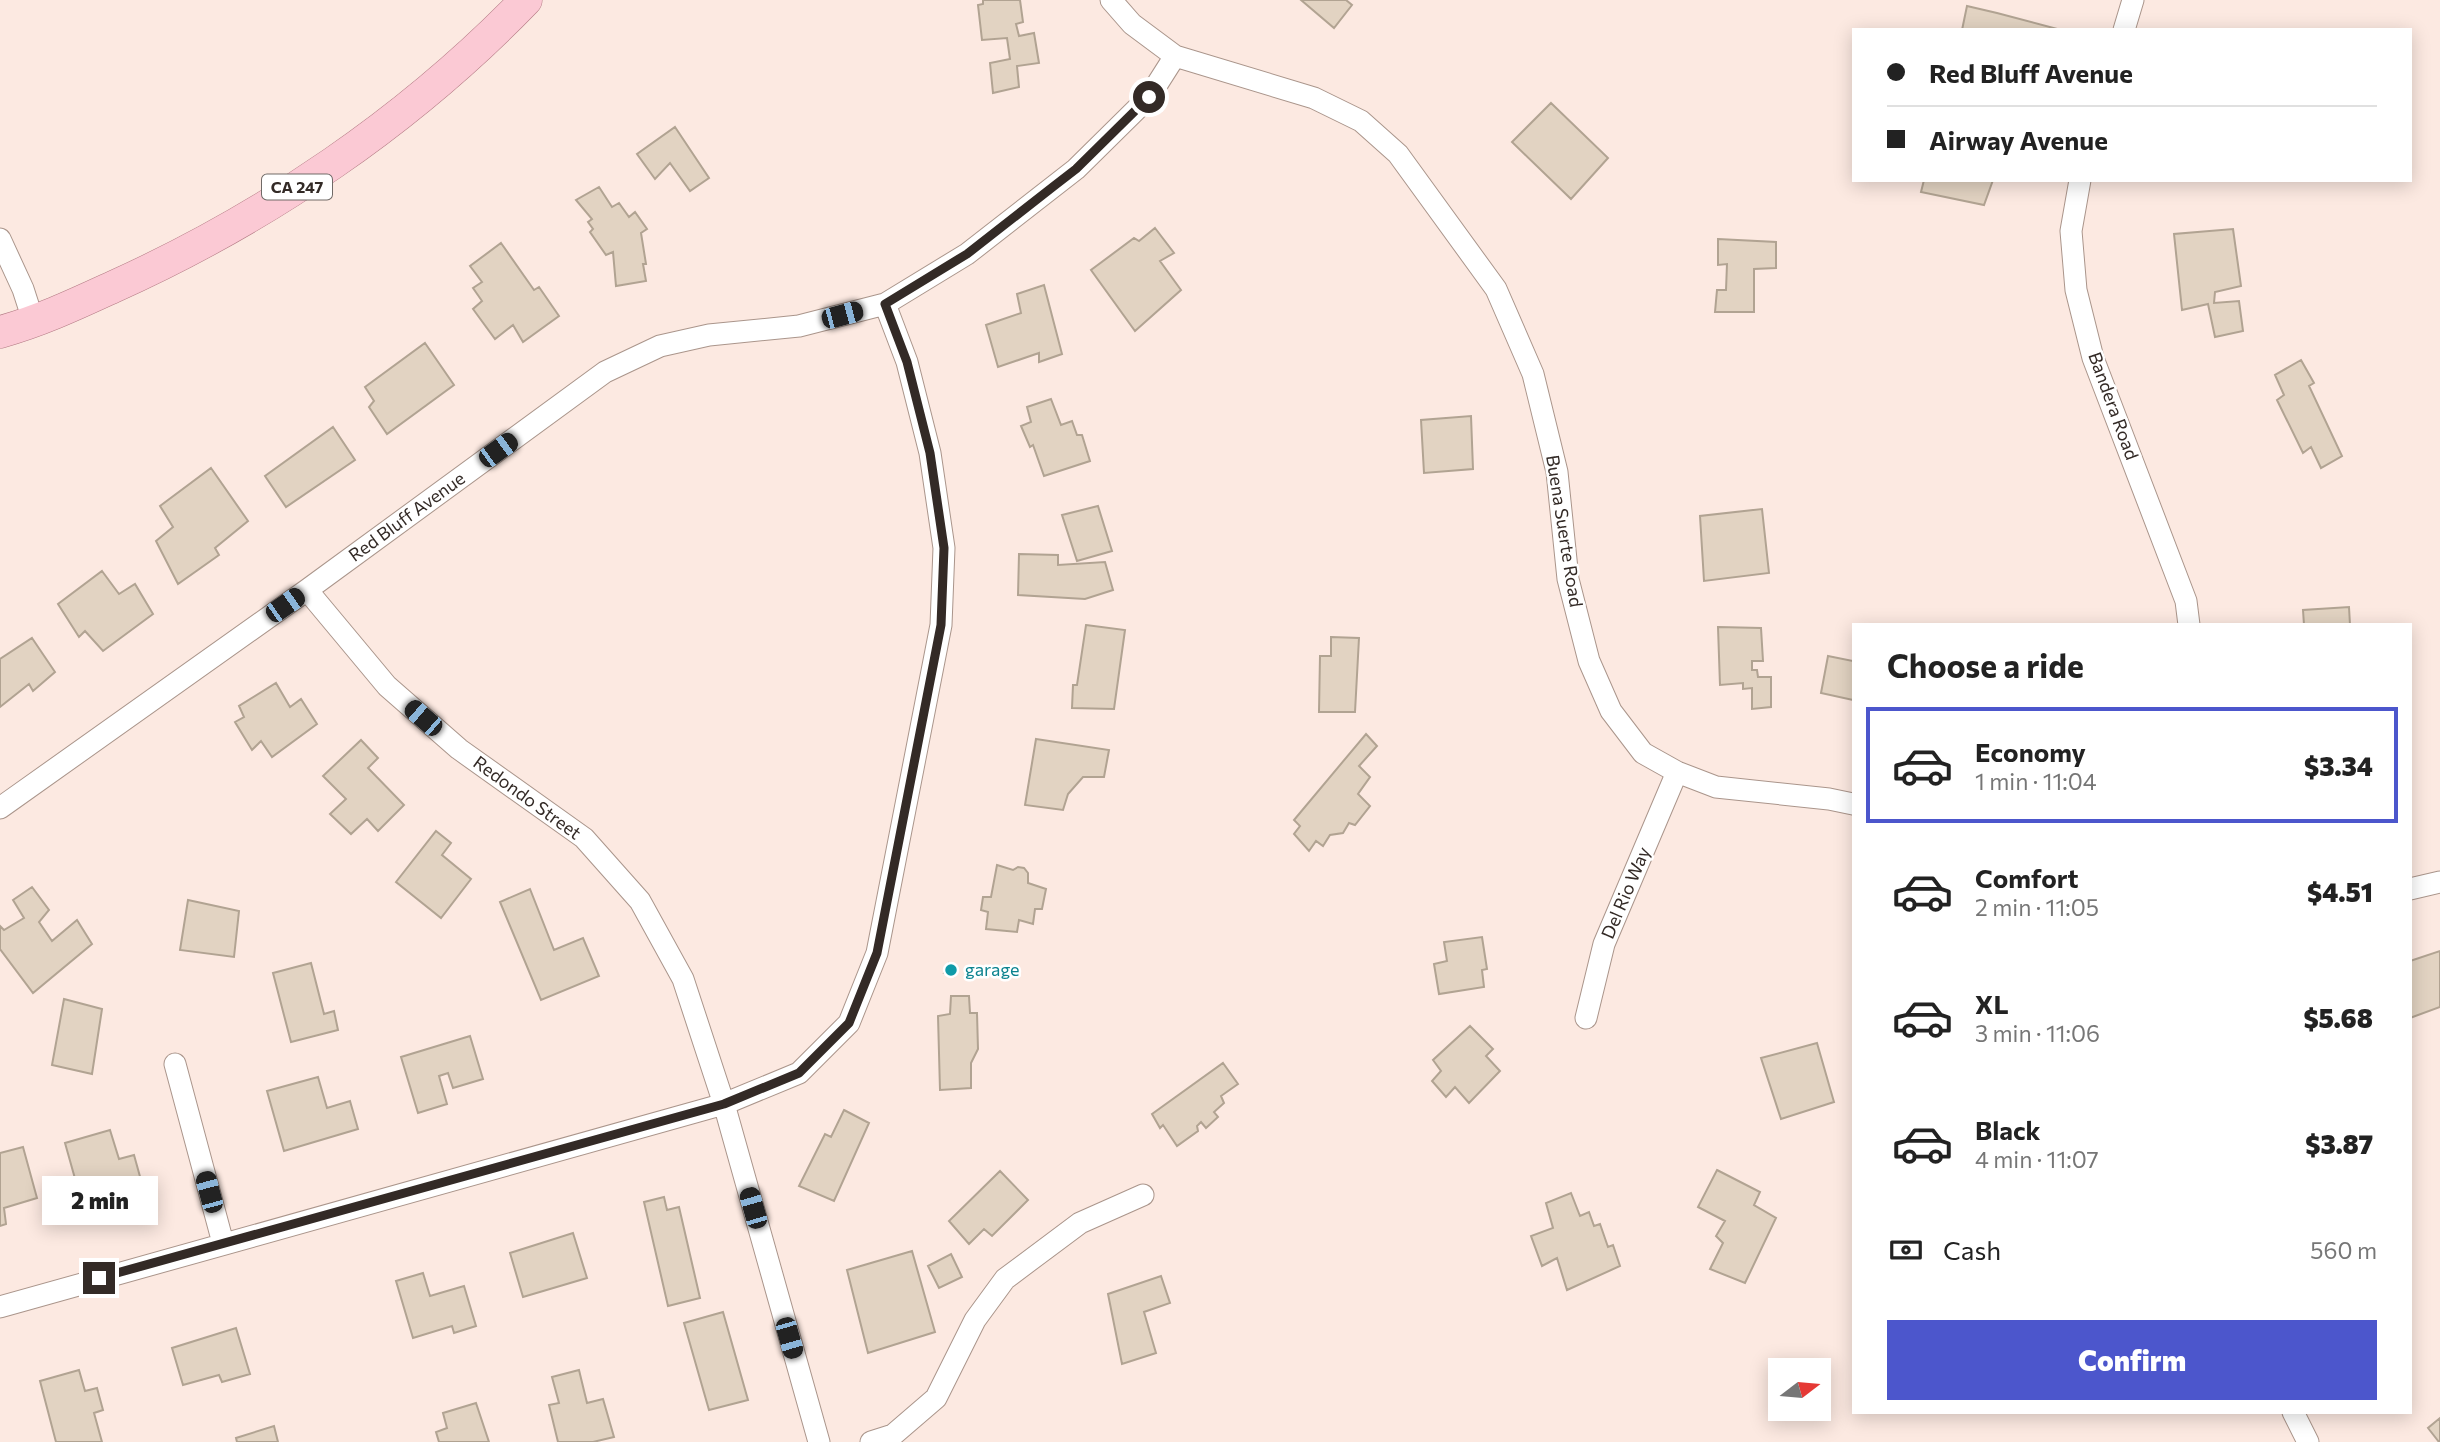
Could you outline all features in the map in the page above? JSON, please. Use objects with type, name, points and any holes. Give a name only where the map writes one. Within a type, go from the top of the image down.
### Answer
[{"type":"main road","name":"CA 247","points":[[0,332],[34,323],[161,265],[286,194],[387,125],[526,0]]},
{"type":"street","name":"Buena Suerte Road","points":[[1111,0],[1132,24],[1175,56],[1314,98],[1360,121],[1398,154],[1496,289],[1536,386],[1557,472],[1568,579],[1588,661],[1611,711],[1643,752],[1677,772],[1716,787],[1852,804]]},
{"type":"street","points":[[2125,28],[2133,0]]},
{"type":"street","name":"Red Bluff Avenue","points":[[0,808],[307,590],[605,372],[660,346],[709,335],[799,326],[885,304],[967,254],[1076,169],[1149,97],[1175,56]]},
{"type":"street","name":"Bandera Road","points":[[2080,182],[2071,231],[2076,290],[2093,358],[2186,601],[2189,623]]},
{"type":"street","points":[[0,239],[23,289],[34,323]]},
{"type":"street","points":[[0,1307],[724,1104],[799,1073],[849,1023],[877,953],[941,625],[944,548],[930,453],[907,362],[885,304]]},
{"type":"street","name":"Redondo Street","points":[[307,590],[387,686],[459,749],[584,838],[640,901],[683,979],[724,1104],[818,1442]]},
{"type":"street","name":"Del Rio Way","points":[[1586,1018],[1604,944],[1677,772]]},
{"type":"street","points":[[2412,889],[2440,882]]},
{"type":"street","points":[[175,1063],[223,1243]]},
{"type":"street","points":[[871,1442],[893,1435],[936,1398],[975,1320],[1005,1279],[1080,1223],[1143,1195]]},
{"type":"street","points":[[2294,1414],[2308,1442]]},
{"type":"building","points":[[983,0],[1020,0],[1023,22],[1016,24],[1019,36],[1034,33],[1039,63],[1017,66],[1019,87],[993,93],[990,63],[1010,59],[1007,38],[982,40],[978,5],[983,4]]},
{"type":"building","points":[[1301,0],[1346,0],[1352,5],[1334,28]]},
{"type":"building","points":[[1967,6],[2053,28],[1962,28]]},
{"type":"building","points":[[1551,103],[1608,158],[1571,199],[1512,142]]},
{"type":"building","points":[[675,127],[709,178],[690,191],[670,163],[655,179],[637,154]]},
{"type":"building","points":[[1924,182],[1992,182],[1984,205],[1921,192]]},
{"type":"building","points":[[599,187],[612,207],[619,203],[629,217],[635,212],[647,229],[641,233],[646,281],[616,286],[613,252],[606,255],[590,232],[593,229],[588,222],[592,219],[576,200]]},
{"type":"building","points":[[1155,228],[1174,253],[1160,261],[1181,290],[1135,331],[1091,270],[1134,238],[1139,241]]},
{"type":"building","points":[[2233,229],[2241,286],[2215,292],[2214,303],[2239,301],[2243,331],[2215,337],[2208,304],[2182,310],[2174,234]]},
{"type":"building","points":[[1718,239],[1776,242],[1776,268],[1754,269],[1754,312],[1715,312],[1717,290],[1726,290],[1727,264],[1718,265]]},
{"type":"building","points":[[501,243],[534,290],[539,287],[559,316],[523,342],[513,325],[495,339],[473,309],[482,301],[473,288],[482,282],[470,266]]},
{"type":"building","points":[[1044,285],[1062,354],[1039,362],[1039,353],[998,367],[986,325],[1021,313],[1017,294]]},
{"type":"building","points":[[425,343],[454,385],[387,434],[369,407],[374,401],[365,387]]},
{"type":"building","points":[[2301,360],[2314,383],[2309,386],[2342,456],[2321,468],[2311,447],[2303,453],[2277,400],[2284,395],[2275,375]]},
{"type":"building","points":[[1051,399],[1061,425],[1072,421],[1077,435],[1082,435],[1090,461],[1044,476],[1033,445],[1030,447],[1021,426],[1031,422],[1027,407]]},
{"type":"building","points":[[1471,416],[1473,469],[1424,473],[1421,420]]},
{"type":"building","points":[[333,427],[355,460],[286,507],[265,476]]},
{"type":"building","points":[[211,468],[248,521],[215,548],[219,555],[178,584],[156,541],[173,527],[160,506]]},
{"type":"building","points":[[1098,506],[1112,551],[1077,561],[1062,515]]},
{"type":"building","points":[[1762,509],[1769,573],[1704,581],[1700,516]]},
{"type":"building","points":[[1019,554],[1058,555],[1058,565],[1105,562],[1113,590],[1085,599],[1018,595]]},
{"type":"building","points":[[102,571],[119,594],[135,584],[153,614],[103,651],[85,631],[79,637],[58,604]]},
{"type":"building","points":[[2349,607],[2350,623],[2304,623],[2303,610]]},
{"type":"building","points":[[1086,625],[1125,630],[1114,709],[1072,708],[1073,685],[1077,685]]},
{"type":"building","points":[[1718,627],[1761,628],[1763,661],[1752,661],[1752,670],[1757,670],[1758,677],[1771,677],[1771,707],[1752,709],[1752,688],[1743,689],[1743,683],[1720,685]]},
{"type":"building","points":[[1331,637],[1359,638],[1355,712],[1319,712],[1320,656],[1331,656]]},
{"type":"building","points":[[32,638],[55,672],[33,691],[29,684],[0,707],[0,659]]},
{"type":"building","points":[[1828,656],[1852,661],[1852,700],[1821,693]]},
{"type":"building","points":[[276,683],[290,707],[301,699],[317,724],[272,757],[261,741],[252,750],[235,722],[244,717],[239,706]]},
{"type":"building","points":[[1366,734],[1377,746],[1359,766],[1370,777],[1358,794],[1370,806],[1355,825],[1349,823],[1343,833],[1330,835],[1323,846],[1316,841],[1309,851],[1294,834],[1300,826],[1294,820]]},
{"type":"building","points":[[1036,739],[1109,750],[1104,777],[1083,777],[1068,794],[1063,810],[1025,805]]},
{"type":"building","points":[[361,740],[378,758],[368,768],[404,805],[378,831],[367,819],[351,834],[330,814],[346,799],[323,776]]},
{"type":"building","points":[[436,831],[451,843],[442,855],[471,879],[441,918],[396,882]]},
{"type":"building","points":[[997,865],[1013,870],[1024,868],[1028,873],[1028,883],[1046,889],[1042,909],[1035,909],[1033,924],[1019,920],[1017,932],[986,929],[988,912],[981,910],[983,897],[991,897]]},
{"type":"building","points":[[32,887],[49,910],[39,922],[52,941],[77,920],[92,944],[33,993],[0,949],[0,926],[4,930],[24,918],[13,900]]},
{"type":"building","points":[[530,889],[554,950],[583,938],[599,976],[541,1000],[500,902]]},
{"type":"building","points":[[188,900],[239,911],[234,957],[180,950]]},
{"type":"building","points":[[1482,937],[1487,969],[1482,970],[1484,987],[1439,994],[1434,964],[1447,961],[1444,942]]},
{"type":"building","points":[[2440,951],[2440,1007],[2412,1017],[2412,960]]},
{"type":"building","points":[[311,963],[324,1014],[334,1011],[338,1030],[291,1042],[273,973]]},
{"type":"building","name":"garage","points":[[949,963],[957,967],[954,976],[944,973]]},
{"type":"building","points":[[951,996],[969,996],[970,1013],[977,1013],[978,1049],[971,1063],[971,1088],[940,1090],[938,1016],[950,1014]]},
{"type":"building","points":[[64,999],[102,1009],[92,1074],[52,1065]]},
{"type":"building","points":[[1470,1026],[1493,1049],[1486,1056],[1500,1071],[1469,1103],[1455,1087],[1446,1097],[1432,1081],[1441,1071],[1433,1060]]},
{"type":"building","points":[[470,1036],[483,1079],[453,1088],[448,1073],[439,1076],[447,1104],[418,1113],[401,1057]]},
{"type":"building","points":[[1817,1043],[1834,1102],[1781,1119],[1761,1058]]},
{"type":"building","points":[[1223,1063],[1238,1084],[1221,1096],[1224,1103],[1214,1112],[1218,1117],[1206,1128],[1201,1122],[1197,1126],[1198,1131],[1177,1146],[1163,1125],[1160,1128],[1152,1114]]},
{"type":"building","points":[[318,1077],[327,1108],[350,1101],[358,1129],[284,1151],[267,1091]]},
{"type":"building","points":[[844,1110],[869,1123],[834,1201],[799,1186],[825,1134],[831,1137]]},
{"type":"building","points":[[110,1130],[119,1159],[134,1155],[144,1191],[83,1207],[65,1143]]},
{"type":"building","points":[[23,1147],[37,1198],[4,1208],[6,1224],[0,1226],[0,1153]]},
{"type":"building","points":[[1717,1170],[1760,1192],[1754,1205],[1776,1218],[1745,1283],[1710,1269],[1723,1243],[1716,1236],[1725,1221],[1698,1207]]},
{"type":"building","points":[[1000,1171],[1028,1200],[992,1236],[984,1229],[969,1244],[949,1221]]},
{"type":"building","points":[[1571,1193],[1580,1216],[1589,1212],[1594,1226],[1600,1224],[1608,1247],[1613,1245],[1620,1266],[1567,1290],[1557,1258],[1542,1266],[1531,1236],[1553,1228],[1546,1203]]},
{"type":"building","points":[[664,1197],[667,1210],[679,1207],[700,1298],[668,1306],[644,1202]]},
{"type":"building","points":[[573,1233],[587,1278],[523,1297],[510,1253]]},
{"type":"building","points":[[912,1251],[935,1332],[868,1353],[847,1270]]},
{"type":"building","points":[[951,1254],[962,1277],[939,1288],[928,1266]]},
{"type":"building","points":[[423,1273],[430,1296],[464,1286],[476,1326],[454,1333],[452,1326],[413,1338],[396,1281]]},
{"type":"building","points":[[1161,1276],[1170,1303],[1144,1312],[1156,1353],[1122,1364],[1108,1294]]},
{"type":"building","points":[[723,1312],[748,1400],[709,1410],[684,1323]]},
{"type":"building","points":[[236,1328],[250,1374],[222,1382],[219,1375],[183,1385],[172,1348]]},
{"type":"building","points":[[79,1370],[85,1391],[97,1388],[103,1410],[94,1413],[102,1442],[56,1442],[40,1381]]},
{"type":"building","points":[[579,1370],[587,1403],[603,1399],[614,1437],[593,1442],[558,1442],[549,1405],[559,1403],[552,1377]]},
{"type":"building","points":[[476,1403],[489,1442],[439,1442],[436,1432],[447,1428],[443,1413]]},
{"type":"building","points":[[2440,1418],[2440,1442],[2439,1442],[2428,1428]]},
{"type":"building","points":[[274,1426],[278,1442],[237,1442],[236,1438]]},
{"type":"place","name":"garage","points":[[951,970]]},
{"type":"route","points":[[99,1278],[724,1104],[799,1073],[849,1023],[877,953],[941,625],[944,548],[930,453],[907,362],[885,304],[967,254],[1076,169],[1149,97]]}]
